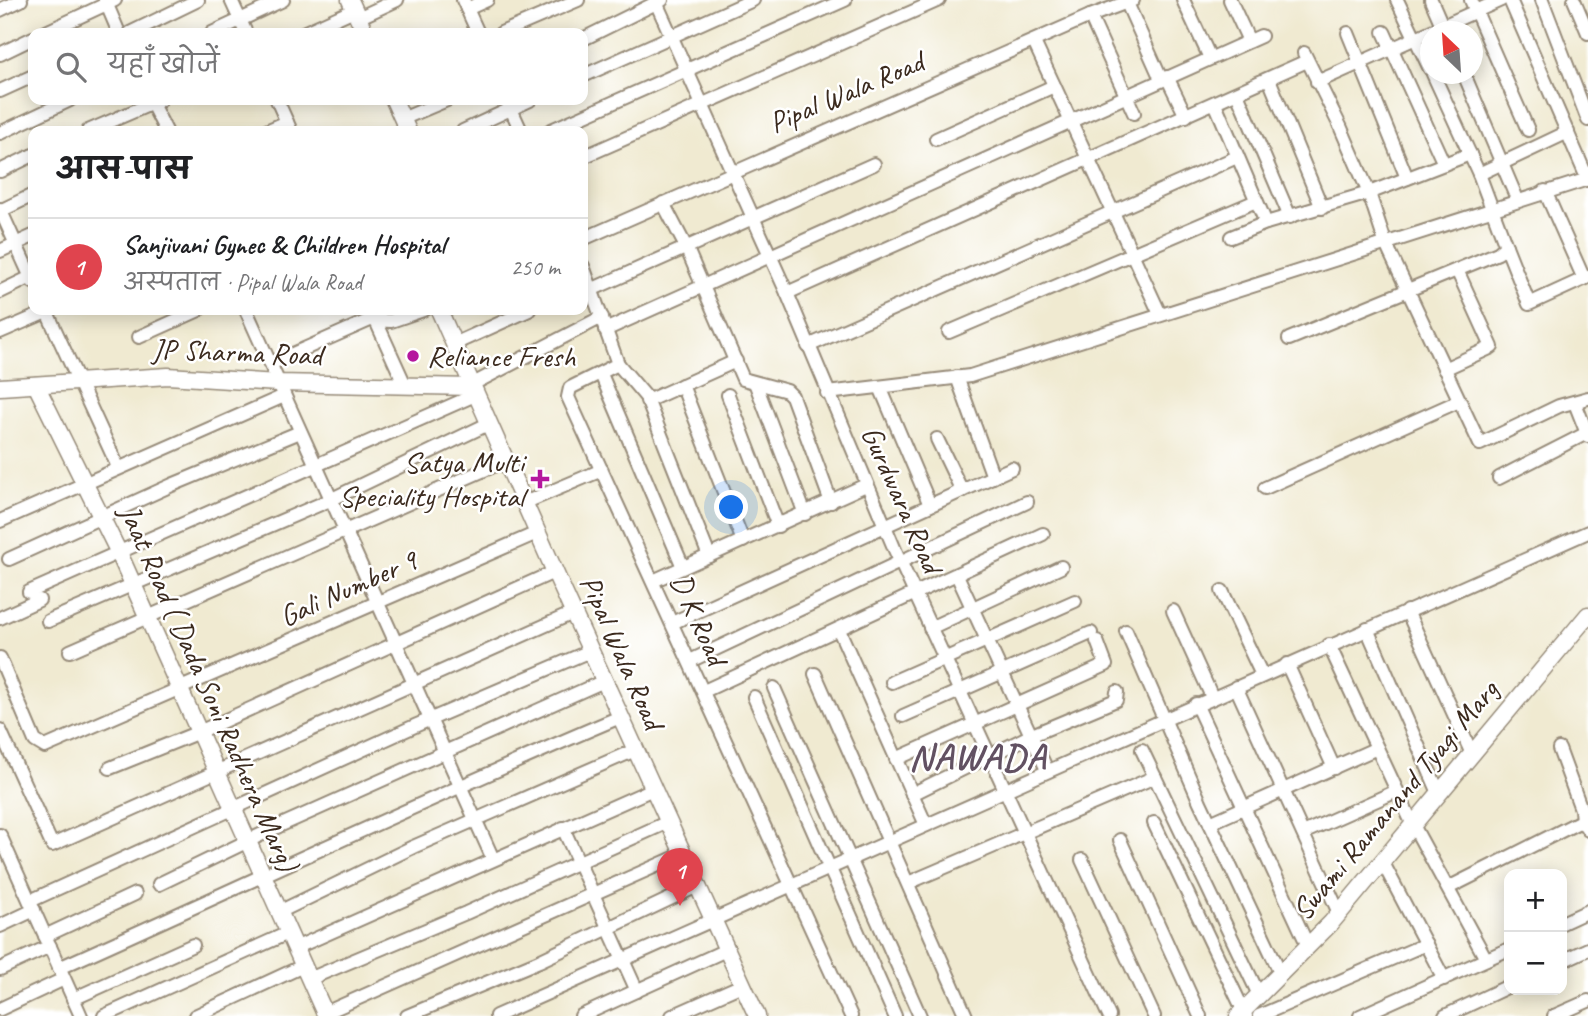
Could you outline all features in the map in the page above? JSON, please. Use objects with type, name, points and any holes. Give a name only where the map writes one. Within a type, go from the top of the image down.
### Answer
[{"type":"street","points":[[0,10],[21,0]]},
{"type":"street","points":[[140,28],[198,0]]},
{"type":"street","points":[[231,0],[244,28]]},
{"type":"street","points":[[223,28],[284,0]]},
{"type":"street","points":[[318,28],[397,0]]},
{"type":"street","points":[[476,28],[465,5],[487,0]]},
{"type":"street","points":[[513,28],[578,0]]},
{"type":"street","points":[[588,74],[753,0]]},
{"type":"street","points":[[560,126],[845,0]]},
{"type":"street","points":[[588,155],[939,0]]},
{"type":"street","points":[[1183,0],[1210,58]]},
{"type":"street","points":[[0,618],[34,596],[119,553],[314,465],[604,323],[703,286],[1255,38],[1230,0]]},
{"type":"street","points":[[1397,0],[1420,48]]},
{"type":"street","points":[[1431,0],[1440,21]]},
{"type":"street","points":[[1454,21],[1473,5],[1502,0]]},
{"type":"street","points":[[827,393],[957,377],[1517,199],[1588,179],[1510,0]]},
{"type":"street","points":[[1542,0],[1588,120]]},
{"type":"street","points":[[1574,0],[1588,33]]},
{"type":"street","points":[[54,28],[109,1],[118,28]]},
{"type":"street","points":[[588,36],[658,1]]},
{"type":"street","name":"Gurdwara Road","points":[[658,1],[787,293],[866,485],[1003,790],[1109,1016]]},
{"type":"street","points":[[1130,1],[1164,78],[1186,116]]},
{"type":"street","name":"Pipal Wala Road","points":[[588,237],[1090,16],[1130,1]]},
{"type":"street","points":[[1473,5],[1528,130]]},
{"type":"street","points":[[1090,16],[1134,113]]},
{"type":"street","points":[[1384,32],[1444,164]]},
{"type":"street","points":[[1348,33],[1407,178]]},
{"type":"street","points":[[1317,82],[1420,35]]},
{"type":"street","points":[[0,54],[28,40]]},
{"type":"street","points":[[1034,42],[1160,314]]},
{"type":"street","points":[[787,293],[1269,79],[1305,57],[1369,193],[1385,242],[1480,444],[1559,406],[1588,398]]},
{"type":"street","points":[[0,91],[28,78]]},
{"type":"street","points":[[1269,79],[1322,208]]},
{"type":"street","points":[[1438,84],[1479,174],[1529,304],[1586,278],[1545,191]]},
{"type":"street","points":[[1468,84],[1517,199]]},
{"type":"street","points":[[936,139],[1054,86]]},
{"type":"street","points":[[1237,93],[1290,216]]},
{"type":"street","points":[[1214,103],[1266,223]]},
{"type":"street","points":[[0,133],[59,105]]},
{"type":"street","points":[[99,126],[145,105]]},
{"type":"street","points":[[156,105],[164,126]]},
{"type":"street","points":[[279,105],[289,126]]},
{"type":"street","points":[[396,105],[405,126]]},
{"type":"street","points":[[409,126],[440,105]]},
{"type":"street","points":[[472,126],[507,105]]},
{"type":"street","points":[[509,105],[520,126]]},
{"type":"street","points":[[1479,174],[1568,132]]},
{"type":"street","points":[[1231,237],[1266,223],[1369,193],[1470,153]]},
{"type":"street","points":[[0,171],[28,157]]},
{"type":"street","points":[[808,346],[1237,157]]},
{"type":"street","points":[[709,556],[647,401],[618,364],[588,286],[686,247],[874,164]]},
{"type":"street","points":[[28,197],[0,210],[28,269]]},
{"type":"street","points":[[949,332],[1256,201]]},
{"type":"street","points":[[663,203],[686,247],[743,379],[790,393],[831,502]]},
{"type":"street","points":[[0,251],[28,238]]},
{"type":"street","points":[[1289,339],[1498,253],[1506,246]]},
{"type":"street","points":[[1444,369],[1492,347],[1457,270]]},
{"type":"street","points":[[0,292],[28,281]]},
{"type":"street","points":[[0,332],[37,315]]},
{"type":"street","points":[[50,315],[118,467]]},
{"type":"street","points":[[139,337],[189,315]]},
{"type":"street","points":[[248,315],[493,859]]},
{"type":"street","points":[[270,364],[371,315]]},
{"type":"street","points":[[373,315],[405,385]]},
{"type":"street","points":[[376,315],[391,321],[408,315]]},
{"type":"street","name":"Pipal Wala Road","points":[[441,315],[554,572],[757,1016]]},
{"type":"street","points":[[454,344],[518,315]]},
{"type":"street","points":[[647,401],[736,361]]},
{"type":"street","name":"D K Road","points":[[618,364],[570,388],[567,394],[851,1016]]},
{"type":"street","points":[[601,374],[683,568]]},
{"type":"street","name":"JP Sharma Road","points":[[0,387],[168,376],[281,390],[405,385],[473,389]]},
{"type":"street","points":[[957,377],[993,477]]},
{"type":"street","name":"Jaat Road ( Dada Soni Radhera Marg)","points":[[36,385],[119,553],[326,1015]]},
{"type":"street","points":[[682,385],[743,541]]},
{"type":"street","points":[[756,385],[805,514]]},
{"type":"street","points":[[880,387],[930,505]]},
{"type":"street","points":[[0,521],[281,390]]},
{"type":"street","points":[[728,395],[778,526]]},
{"type":"street","points":[[1265,488],[1459,401]]},
{"type":"street","points":[[1499,478],[1587,434],[1575,403]]},
{"type":"street","points":[[48,621],[330,500],[488,424]]},
{"type":"street","points":[[9,559],[172,485],[300,432]]},
{"type":"street","points":[[937,439],[961,491]]},
{"type":"street","points":[[70,651],[505,461]]},
{"type":"street","points":[[672,623],[1012,468]]},
{"type":"street","points":[[524,503],[602,470]]},
{"type":"street","points":[[653,581],[866,485]]},
{"type":"street","points":[[690,661],[1027,502]]},
{"type":"street","points":[[496,1016],[1588,532]]},
{"type":"street","name":"Gali Number 9","points":[[0,658],[35,741],[46,747],[537,533]]},
{"type":"street","points":[[704,691],[1043,534]]},
{"type":"street","points":[[930,628],[1061,567]]},
{"type":"street","points":[[110,768],[199,732],[554,572]]},
{"type":"street","points":[[957,575],[1047,770]]},
{"type":"street","points":[[1222,591],[1262,676]]},
{"type":"street","points":[[892,682],[1075,601]]},
{"type":"street","points":[[1173,611],[1212,697]]},
{"type":"street","points":[[1407,611],[1472,754]]},
{"type":"street","points":[[0,730],[52,845],[573,613]]},
{"type":"street","name":"Swami Ramanand Tyagi Marg","points":[[1246,1015],[1259,995],[1339,913],[1588,615]]},
{"type":"street","points":[[1367,629],[1440,793]]},
{"type":"street","points":[[839,630],[926,825]]},
{"type":"street","points":[[1126,631],[1163,719],[1281,974]]},
{"type":"street","points":[[896,760],[1106,665],[1094,637],[1003,672],[903,716]]},
{"type":"street","points":[[1329,645],[1413,825],[1486,960]]},
{"type":"street","points":[[0,926],[32,906],[233,809],[590,651]]},
{"type":"street","points":[[1287,664],[1334,768]]},
{"type":"street","points":[[815,674],[966,1016]]},
{"type":"street","points":[[159,884],[604,681]]},
{"type":"street","points":[[1236,687],[1339,913]]},
{"type":"street","points":[[774,688],[920,1016]]},
{"type":"street","points":[[912,794],[1032,735],[1116,700],[1117,692]]},
{"type":"street","points":[[754,697],[895,1016]]},
{"type":"street","points":[[1196,704],[1308,946]]},
{"type":"street","points":[[0,1009],[62,974],[262,876],[459,786],[620,717]]},
{"type":"street","points":[[1210,823],[1377,748]]},
{"type":"street","points":[[1448,888],[1585,826],[1559,749]]},
{"type":"street","points":[[279,912],[475,820],[635,750]]},
{"type":"street","points":[[1142,750],[1175,813],[1259,995]]},
{"type":"street","points":[[908,883],[1155,777]]},
{"type":"street","points":[[104,1016],[493,859],[653,789]]},
{"type":"street","points":[[1303,833],[1398,791]]},
{"type":"street","points":[[195,1016],[578,862],[668,822]]},
{"type":"street","points":[[1154,823],[1246,1015],[1426,944]]},
{"type":"street","points":[[563,828],[637,992]]},
{"type":"street","points":[[0,835],[4,854],[32,906],[80,1016]]},
{"type":"street","points":[[1120,840],[1200,1016]]},
{"type":"street","points":[[326,1015],[683,854]]},
{"type":"street","points":[[1082,860],[1154,1016]]},
{"type":"street","points":[[1382,861],[1444,979]]},
{"type":"street","points":[[407,1016],[608,929],[698,886]]},
{"type":"street","points":[[0,969],[135,894]]},
{"type":"street","points":[[1567,921],[1588,911]]},
{"type":"street","points":[[73,999],[193,945]]},
{"type":"street","points":[[1567,959],[1588,949]]},
{"type":"street","points":[[581,1016],[726,950]]},
{"type":"street","points":[[1360,1016],[1504,951]]},
{"type":"street","points":[[672,1016],[742,985]]},
{"type":"street","points":[[1445,1016],[1504,988]]},
{"type":"street","points":[[1555,1016],[1588,1001]]},
{"type":"place","name":"Reliance Fresh","points":[[413,356]]},
{"type":"place","name":"Satya Multi Speciality Hospital","points":[[540,479]]},
{"type":"place","name":"Sanjivani Gynec & Children Hospital","points":[[680,906]]},
{"type":"district","name":"NAWADA","points":[[978,756]]}]
